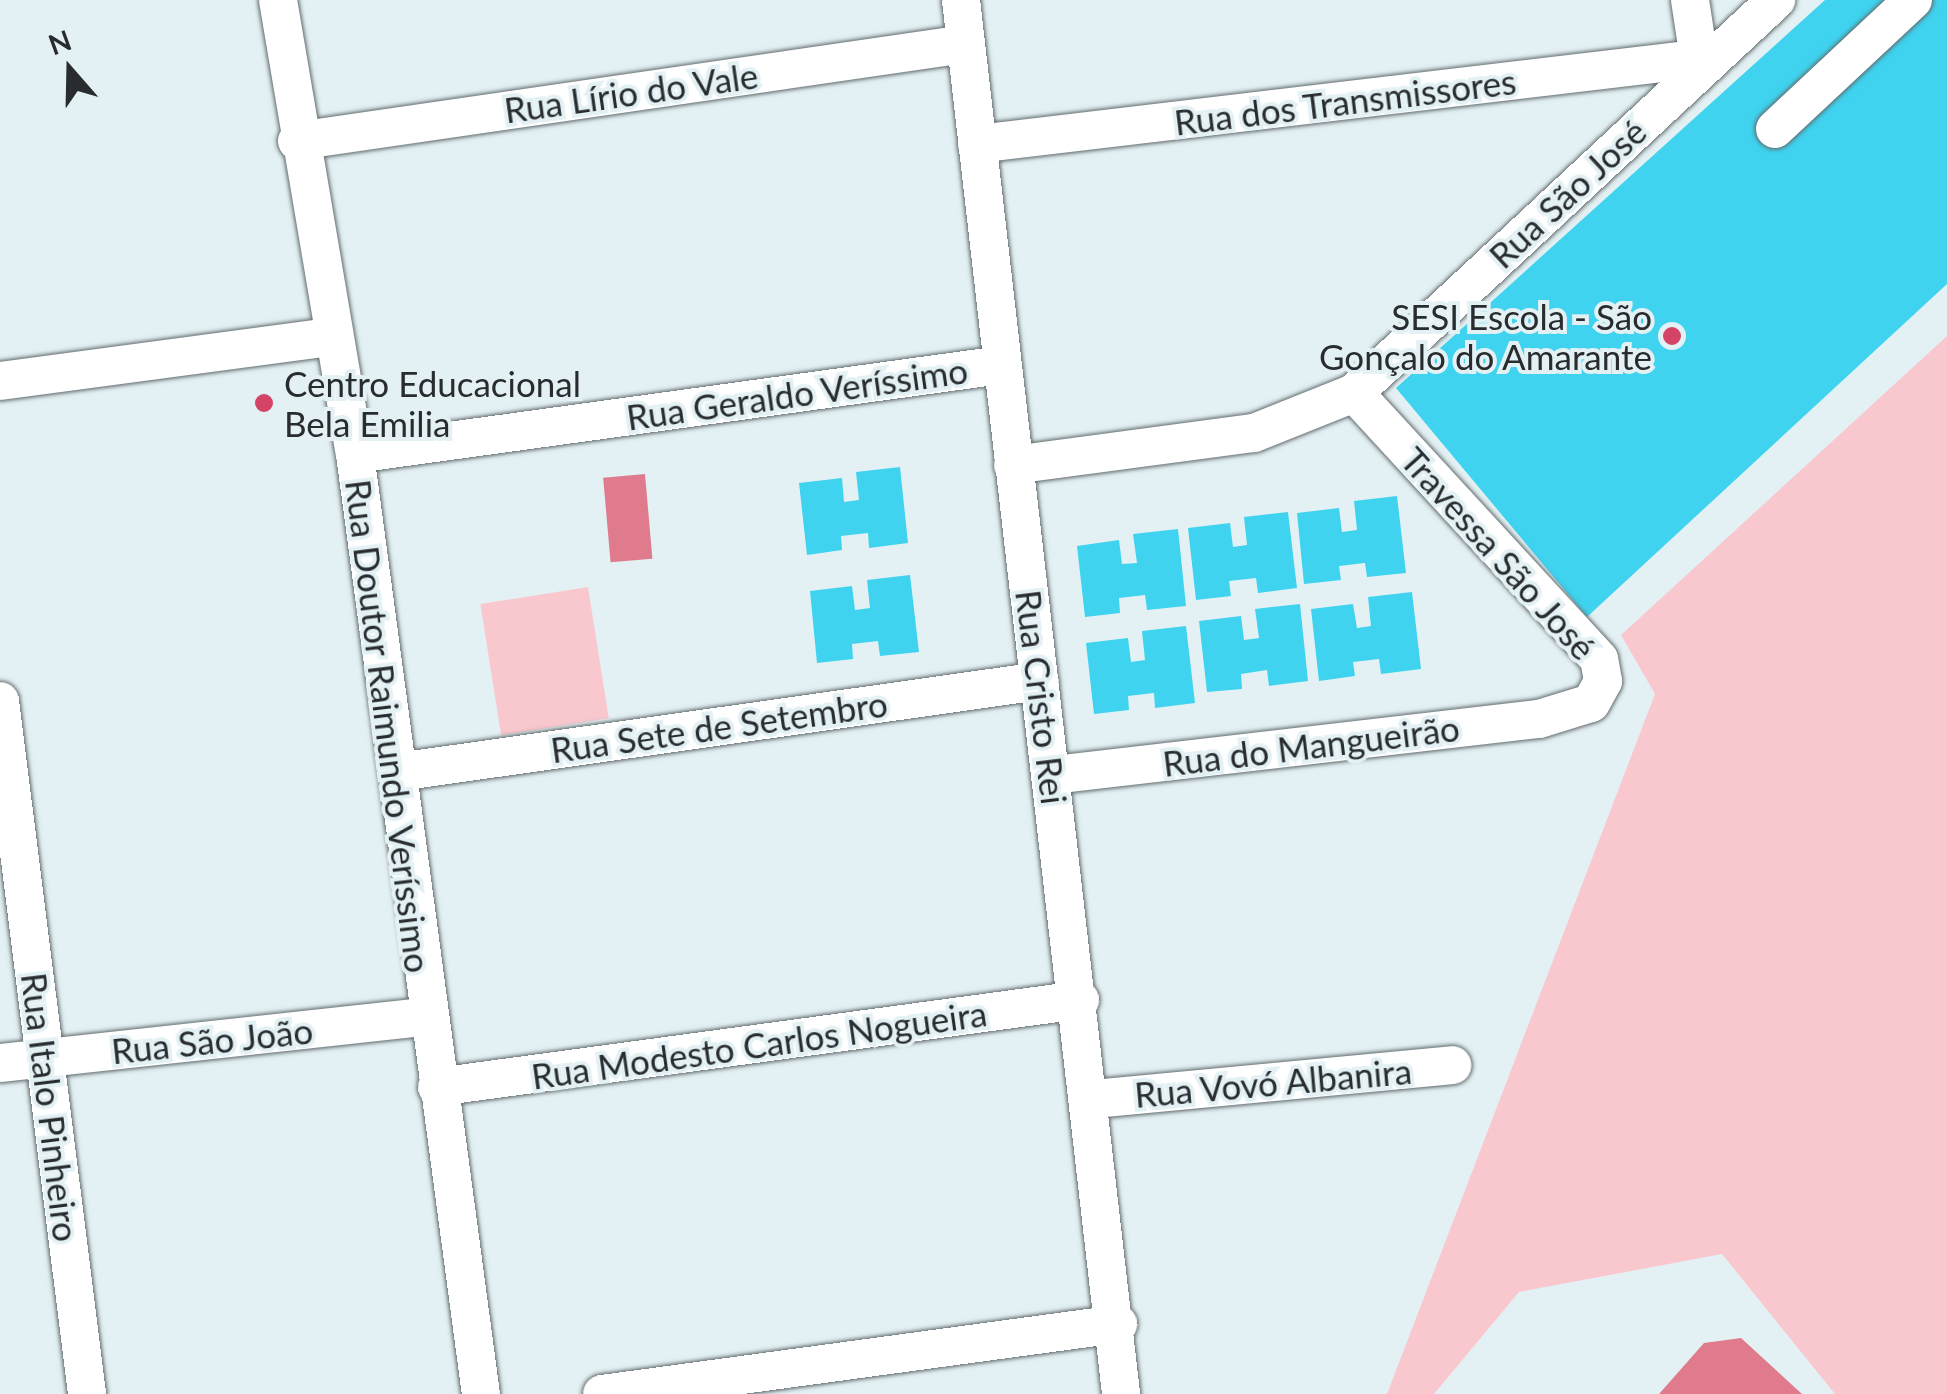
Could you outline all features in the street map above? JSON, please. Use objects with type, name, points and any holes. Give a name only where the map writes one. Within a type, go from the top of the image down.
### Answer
[{"type":"street","name":"Rua Doutor Raimundo Veríssimo","points":[[278,0],[329,337],[355,454],[398,772],[424,1017],[480,1394]]},
{"type":"street","name":"Rua Cristo Rei","points":[[961,0],[1000,365],[1094,1099],[1118,1324],[1121,1394]]},
{"type":"street","points":[[1690,0],[1705,58]]},
{"type":"street","name":"Rua São José","points":[[1013,465],[1254,433],[1354,393],[1705,58],[1776,0]]},
{"type":"street","points":[[1775,129],[1912,0]]},
{"type":"street","name":"Rua Lírio do Vale","points":[[297,141],[965,44]]},
{"type":"street","name":"Rua dos Transmissores","points":[[978,144],[1705,58]]},
{"type":"street","points":[[0,380],[329,337]]},
{"type":"street","name":"Rua Geraldo Veríssimo","points":[[355,454],[1000,365]]},
{"type":"street","name":"Travessa São José","points":[[1354,393],[1600,659],[1598,694],[1570,713]]},
{"type":"street","name":"Rua Sete de Setembro","points":[[398,772],[1040,681]]},
{"type":"street","name":"Rua Italo Pinheiro","points":[[0,701],[87,1394]]},
{"type":"street","name":"Rua do Mangueirão","points":[[1052,774],[1570,713]]},
{"type":"street","name":"Rua Modesto Carlos Nogueira","points":[[437,1087],[1080,1000]]},
{"type":"street","name":"Rua São João","points":[[0,1063],[424,1017]]},
{"type":"street","name":"Rua Vovó Albanira","points":[[1094,1099],[1452,1065]]},
{"type":"street","points":[[602,1394],[1118,1324]]},
{"type":"shaded area","points":[[1947,336],[1947,1394],[1835,1394],[1722,1254],[1519,1292],[1434,1394],[1387,1394],[1655,694],[1621,635]]},
{"type":"shaded area","points":[[645,474],[652,559],[611,562],[603,478]]},
{"type":"shaded area","points":[[588,587],[609,718],[501,735],[480,604]]},
{"type":"shaded area","points":[[1741,1338],[1802,1394],[1659,1394],[1704,1343]]},
{"type":"building","name":"SESI Escola - São Gonçalo do Amarante","points":[[1825,0],[1947,0],[1947,284],[1587,617],[1396,388]]},
{"type":"building","points":[[900,467],[908,543],[869,548],[868,533],[841,536],[842,550],[807,555],[799,483],[842,478],[844,502],[859,500],[856,472]]},
{"type":"building","points":[[1397,496],[1406,573],[1367,577],[1365,563],[1339,566],[1341,580],[1304,584],[1297,513],[1339,508],[1342,532],[1357,530],[1354,501]]},
{"type":"building","points":[[1288,512],[1297,588],[1258,593],[1256,578],[1229,581],[1231,596],[1196,600],[1188,528],[1230,523],[1233,547],[1247,545],[1244,517]]},
{"type":"building","points":[[1178,529],[1186,606],[1147,610],[1145,595],[1119,598],[1120,613],[1085,617],[1077,546],[1119,540],[1122,564],[1137,563],[1133,534]]},
{"type":"building","points":[[910,575],[919,652],[880,656],[878,641],[852,644],[853,659],[817,663],[810,591],[852,586],[855,610],[870,608],[867,580]]},
{"type":"building","points":[[1412,592],[1421,669],[1381,674],[1379,659],[1353,662],[1355,676],[1319,681],[1311,609],[1353,604],[1357,628],[1371,626],[1368,597]]},
{"type":"building","points":[[1300,604],[1308,681],[1269,686],[1267,670],[1241,674],[1242,689],[1207,692],[1199,621],[1241,616],[1244,640],[1259,638],[1255,609]]},
{"type":"building","points":[[1186,626],[1195,703],[1155,708],[1154,693],[1128,696],[1129,710],[1094,714],[1086,643],[1128,638],[1131,662],[1145,660],[1142,631]]},
{"type":"place","name":"SESI Escola - São Gonçalo do Amarante","points":[[1672,336]]},
{"type":"place","name":"Centro Educacional Bela Emilia","points":[[264,403]]}]
